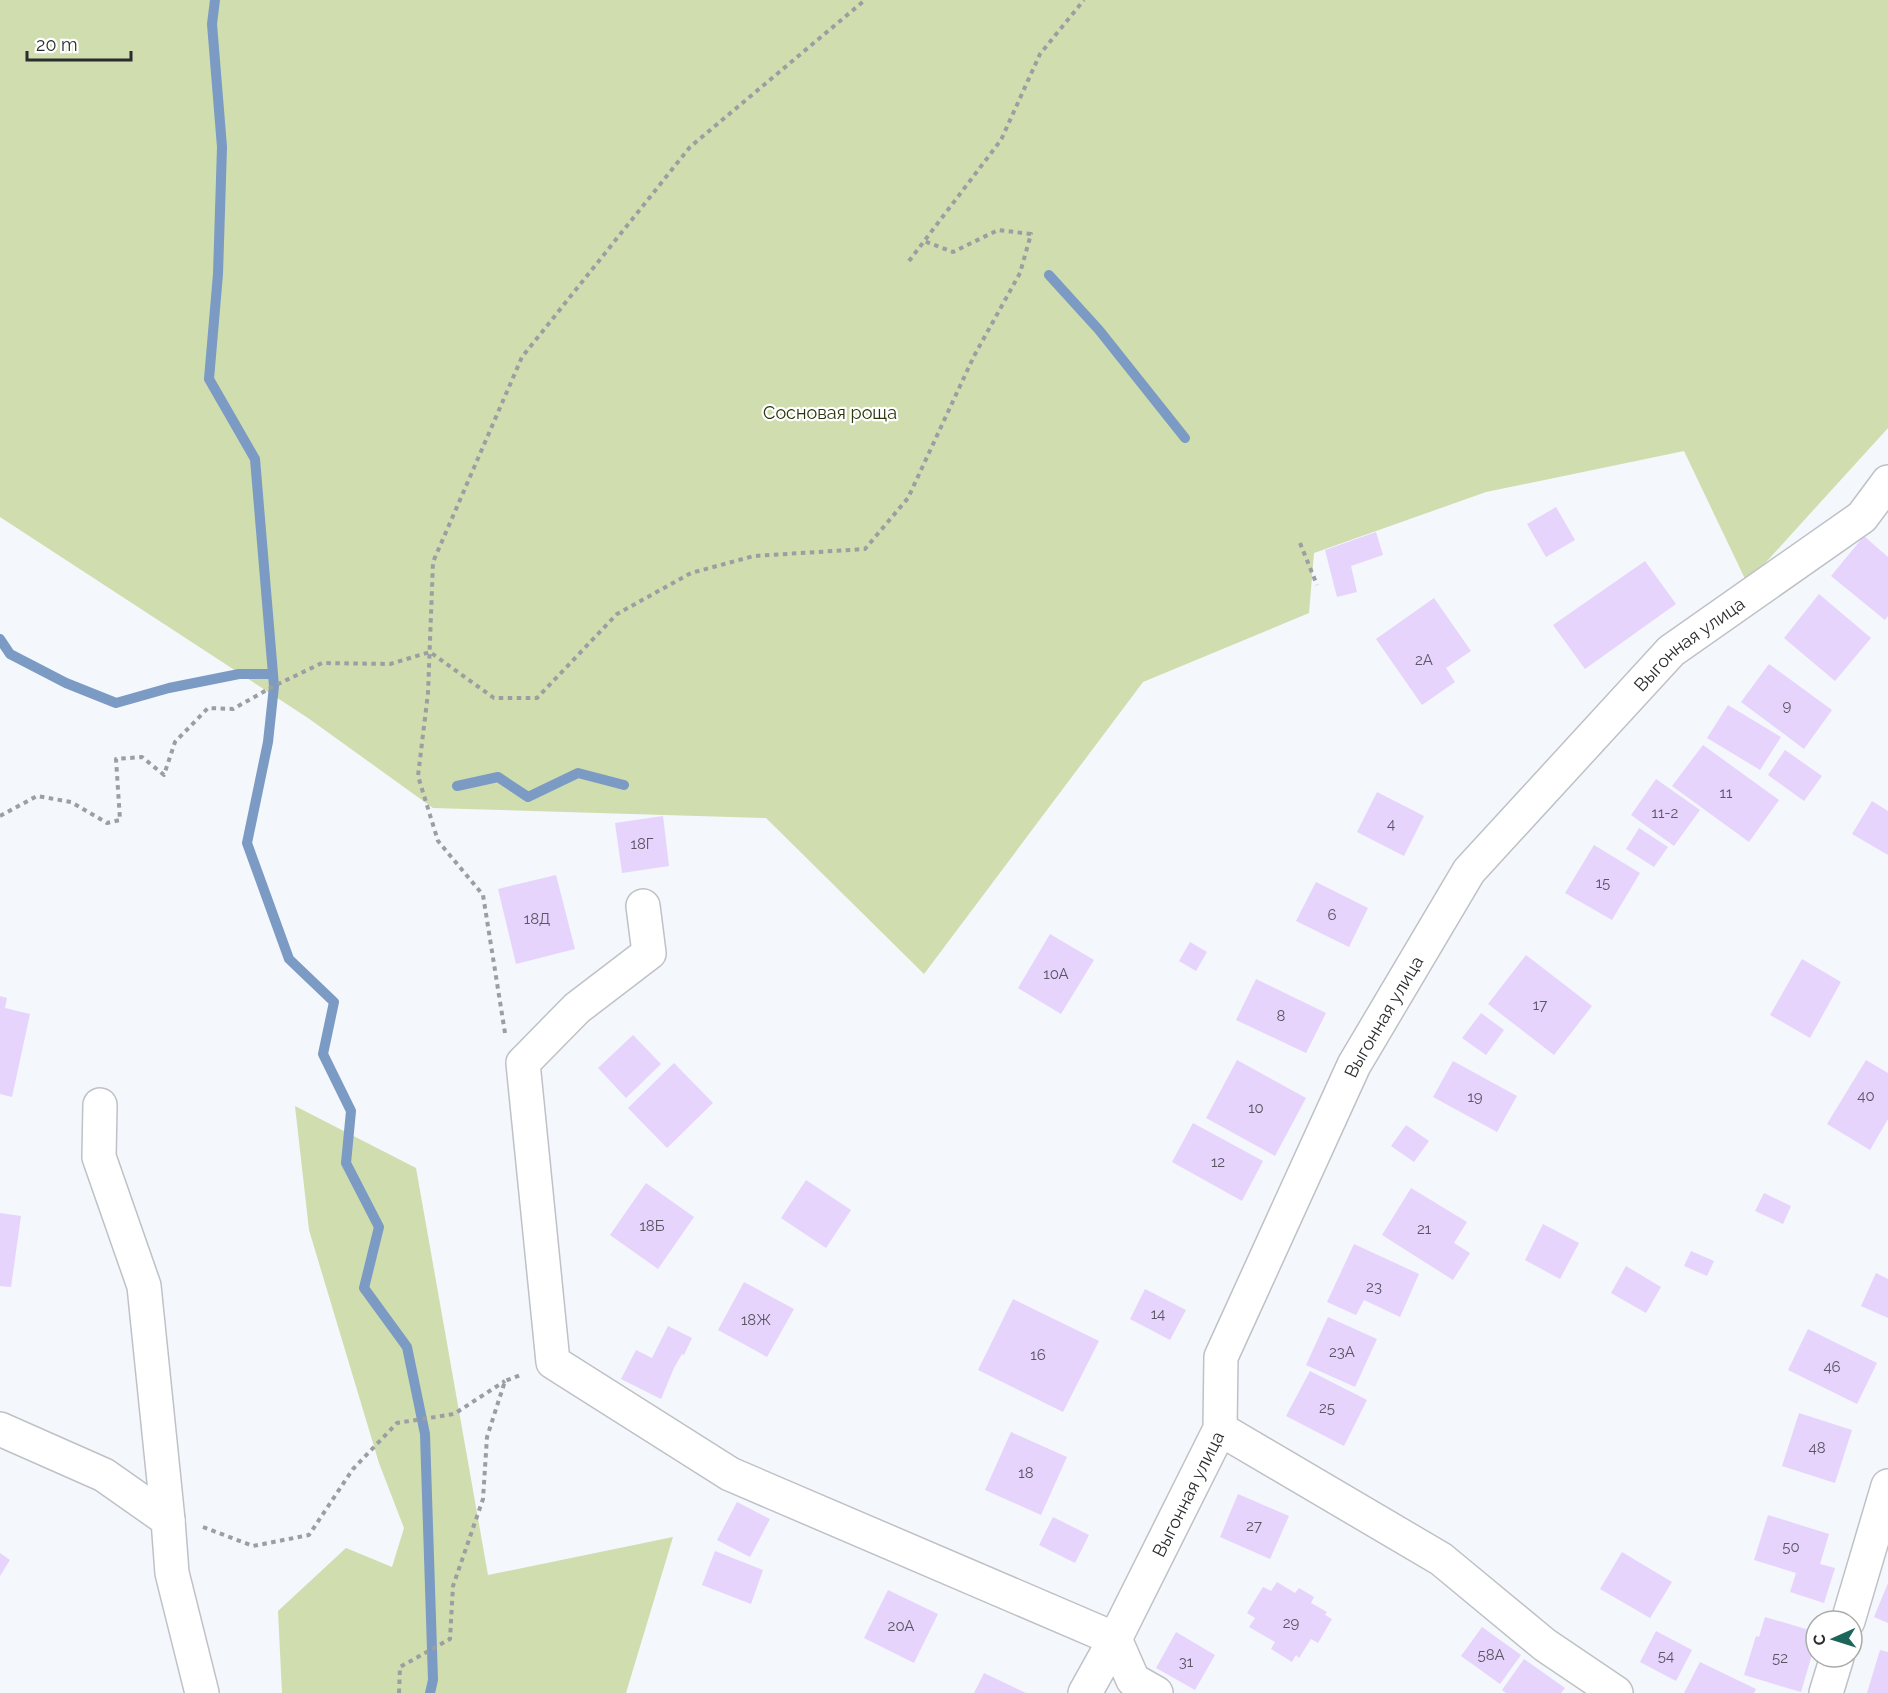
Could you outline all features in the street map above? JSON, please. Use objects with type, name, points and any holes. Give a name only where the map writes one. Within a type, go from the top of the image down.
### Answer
[{"type":"street","name":"Выгонная улица","points":[[1085,1693],[1115,1639],[1220,1429],[1221,1358],[1354,1065],[1469,871],[1671,651],[1862,517],[1888,482]]},
{"type":"street","points":[[643,906],[649,953],[577,1008],[523,1063],[553,1362],[730,1474],[1115,1639],[1133,1680],[1156,1693]]},
{"type":"street","points":[[100,1105],[99,1157],[144,1286],[172,1573],[201,1693]]},
{"type":"street","points":[[0,1429],[104,1475],[168,1520]]},
{"type":"street","points":[[1220,1429],[1441,1559],[1545,1645],[1616,1693]]},
{"type":"street","points":[[1852,1609],[1888,1486]]},
{"type":"street","points":[[1826,1693],[1833,1669]]},
{"type":"path","points":[[523,1063],[508,1053],[483,895],[438,841],[418,776],[428,693],[433,562],[522,357],[690,147],[866,0]]},
{"type":"path","points":[[909,261],[1000,140],[1040,54],[1084,0]]},
{"type":"path","points":[[430,652],[494,698],[537,698],[617,614],[691,573],[754,556],[864,549],[908,498],[974,356],[1020,273],[1031,234],[998,230],[953,252],[924,241]]},
{"type":"path","points":[[1300,543],[1317,585]]},
{"type":"path","points":[[0,816],[37,796],[71,802],[107,823],[120,820],[116,759],[142,757],[164,775],[176,742],[208,708],[232,709],[322,663],[390,664],[430,652]]},
{"type":"path","points":[[168,1520],[200,1526],[253,1546],[309,1535],[353,1469],[397,1424],[454,1414],[506,1381],[553,1362]]},
{"type":"path","points":[[399,1693],[400,1667],[450,1639],[453,1586],[483,1499],[487,1437],[506,1381]]},
{"type":"green space","name":"Сосновая роща","points":[[0,0],[1888,0],[1888,428],[1747,583],[1684,451],[1486,492],[1314,553],[1309,613],[1143,682],[924,974],[766,818],[433,808],[308,718],[0,517]]},
{"type":"green space","points":[[295,1106],[416,1168],[488,1575],[673,1537],[626,1693],[282,1693],[278,1611],[346,1548],[392,1567],[404,1528],[379,1463],[309,1230]]},
{"type":"building","points":[[1556,507],[1575,540],[1546,557],[1527,524]]},
{"type":"building","points":[[1376,532],[1383,555],[1351,566],[1357,592],[1337,597],[1325,550]]},
{"type":"building","points":[[1864,536],[1888,557],[1888,616],[1885,620],[1831,576]]},
{"type":"building","points":[[1645,561],[1676,604],[1585,669],[1553,625]]},
{"type":"building","points":[[1819,594],[1871,638],[1835,681],[1784,638]]},
{"type":"building","points":[[1434,598],[1471,651],[1446,668],[1455,682],[1422,705],[1376,639]]},
{"type":"building","points":[[1769,664],[1832,710],[1804,749],[1741,702]]},
{"type":"building","points":[[1728,705],[1781,737],[1760,770],[1707,738]]},
{"type":"building","points":[[1703,745],[1779,800],[1749,842],[1672,786]]},
{"type":"building","points":[[1785,750],[1822,776],[1804,801],[1768,775]]},
{"type":"building","points":[[1656,779],[1700,810],[1674,846],[1631,815]]},
{"type":"building","points":[[1377,792],[1424,816],[1404,856],[1357,832]]},
{"type":"building","points":[[1872,801],[1888,811],[1888,855],[1852,834]]},
{"type":"building","points":[[663,816],[669,866],[622,873],[615,823]]},
{"type":"building","points":[[1639,828],[1668,847],[1654,867],[1626,849]]},
{"type":"building","points":[[1594,845],[1640,873],[1612,920],[1565,893]]},
{"type":"building","points":[[556,875],[575,949],[516,964],[498,889]]},
{"type":"building","points":[[1316,882],[1368,908],[1349,947],[1296,921]]},
{"type":"building","points":[[1050,934],[1094,960],[1061,1014],[1018,988]]},
{"type":"building","points":[[1190,942],[1207,952],[1196,971],[1179,961]]},
{"type":"building","points":[[1526,955],[1592,1006],[1554,1055],[1488,1004]]},
{"type":"building","points":[[1802,959],[1841,982],[1810,1038],[1770,1015]]},
{"type":"building","points":[[1256,979],[1326,1013],[1306,1053],[1236,1020]]},
{"type":"building","points":[[0,996],[7,998],[5,1008],[30,1014],[12,1097],[0,1094]]},
{"type":"building","points":[[1481,1013],[1504,1030],[1486,1055],[1462,1038]]},
{"type":"building","points":[[633,1035],[661,1064],[626,1098],[598,1068]]},
{"type":"building","points":[[1237,1060],[1306,1098],[1275,1156],[1206,1118]]},
{"type":"building","points":[[1866,1060],[1888,1073],[1888,1119],[1870,1150],[1827,1124]]},
{"type":"building","points":[[1453,1061],[1517,1096],[1497,1132],[1433,1097]]},
{"type":"building","points":[[674,1063],[713,1103],[667,1148],[628,1108]]},
{"type":"building","points":[[1193,1123],[1263,1161],[1242,1201],[1172,1162]]},
{"type":"building","points":[[1406,1125],[1429,1141],[1414,1162],[1391,1146]]},
{"type":"building","points":[[806,1180],[851,1210],[826,1248],[781,1218]]},
{"type":"building","points":[[646,1183],[694,1217],[658,1269],[610,1235]]},
{"type":"building","points":[[1411,1188],[1467,1222],[1454,1243],[1470,1253],[1453,1280],[1382,1235]]},
{"type":"building","points":[[1764,1193],[1791,1206],[1783,1224],[1755,1211]]},
{"type":"building","points":[[0,1213],[21,1216],[11,1287],[0,1286]]},
{"type":"building","points":[[1543,1224],[1579,1243],[1560,1279],[1525,1260]]},
{"type":"building","points":[[1354,1244],[1419,1274],[1400,1317],[1364,1300],[1356,1315],[1327,1302]]},
{"type":"building","points":[[1691,1251],[1714,1261],[1707,1276],[1684,1266]]},
{"type":"building","points":[[1626,1266],[1661,1287],[1646,1313],[1611,1293]]},
{"type":"building","points":[[1876,1273],[1888,1279],[1888,1318],[1861,1306]]},
{"type":"building","points":[[744,1282],[794,1309],[767,1357],[718,1330]]},
{"type":"building","points":[[1145,1289],[1186,1310],[1170,1340],[1130,1319]]},
{"type":"building","points":[[1013,1299],[1099,1341],[1063,1412],[978,1370]]},
{"type":"building","points":[[1328,1317],[1377,1339],[1355,1387],[1306,1365]]},
{"type":"building","points":[[668,1326],[692,1338],[684,1355],[682,1354],[674,1368],[661,1399],[621,1379],[636,1350],[652,1358]]},
{"type":"building","points":[[1808,1329],[1877,1363],[1857,1404],[1788,1370]]},
{"type":"building","points":[[1310,1371],[1367,1400],[1344,1446],[1286,1416]]},
{"type":"building","points":[[1799,1413],[1852,1430],[1835,1483],[1782,1466]]},
{"type":"building","points":[[1011,1432],[1067,1457],[1041,1515],[985,1490]]},
{"type":"building","points":[[1238,1494],[1289,1516],[1270,1559],[1220,1537]]},
{"type":"building","points":[[737,1502],[770,1519],[750,1557],[717,1540]]},
{"type":"building","points":[[1768,1515],[1829,1534],[1820,1564],[1835,1568],[1824,1603],[1790,1592],[1796,1573],[1754,1560]]},
{"type":"building","points":[[1053,1517],[1089,1535],[1075,1563],[1039,1545]]},
{"type":"building","points":[[715,1551],[763,1570],[751,1604],[702,1585]]},
{"type":"building","points":[[1622,1552],[1672,1582],[1650,1618],[1600,1589]]},
{"type":"building","points":[[0,1553],[10,1560],[0,1576]]},
{"type":"building","points":[[1277,1582],[1295,1593],[1299,1588],[1314,1597],[1311,1603],[1327,1612],[1325,1615],[1332,1619],[1318,1643],[1311,1639],[1299,1658],[1296,1655],[1292,1662],[1271,1649],[1275,1642],[1249,1627],[1255,1618],[1247,1613],[1263,1587],[1271,1591]]},
{"type":"building","points":[[1888,1583],[1888,1623],[1874,1617]]},
{"type":"building","points":[[888,1590],[938,1614],[914,1663],[864,1638]]},
{"type":"building","points":[[1765,1617],[1804,1628],[1804,1669],[1808,1669],[1801,1692],[1744,1675],[1756,1636],[1759,1637]]},
{"type":"building","points":[[1482,1627],[1521,1655],[1500,1684],[1461,1656]]},
{"type":"building","points":[[1656,1631],[1692,1650],[1676,1681],[1640,1662]]},
{"type":"building","points":[[1176,1632],[1215,1655],[1195,1690],[1156,1668]]},
{"type":"building","points":[[1880,1650],[1888,1652],[1888,1693],[1867,1693]]},
{"type":"building","points":[[1524,1659],[1565,1688],[1561,1693],[1506,1693],[1502,1690]]},
{"type":"building","points":[[1700,1662],[1756,1689],[1754,1693],[1684,1693]]},
{"type":"building","points":[[984,1673],[1026,1693],[974,1693]]},
{"type":"waterway","points":[[215,0],[212,24],[222,147],[218,274],[209,379],[255,459],[274,686],[268,742],[247,843],[289,959],[334,1002],[323,1054],[351,1111],[346,1163],[379,1227],[364,1288],[407,1347],[425,1434],[433,1680],[430,1693]]},
{"type":"waterway","points":[[1049,275],[1099,330],[1185,438]]},
{"type":"waterway","points":[[0,639],[10,654],[66,683],[116,703],[169,688],[239,674],[273,674]]},
{"type":"waterway","points":[[457,786],[498,777],[528,797],[578,773],[624,785]]}]
